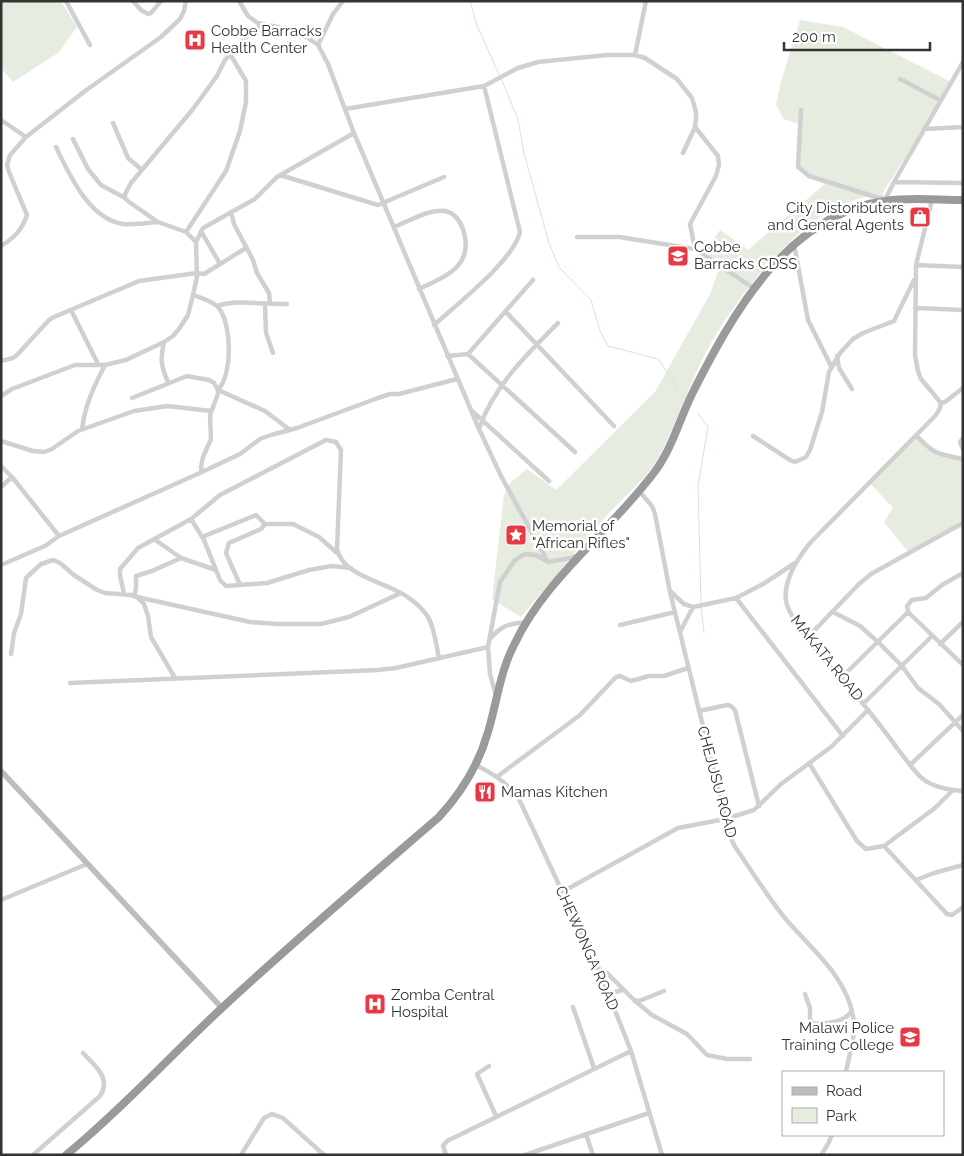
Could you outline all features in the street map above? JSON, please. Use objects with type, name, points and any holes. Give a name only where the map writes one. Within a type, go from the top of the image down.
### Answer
[{"type":"highway","points":[[66,1155],[222,1008],[328,912],[439,817],[461,791],[476,765],[487,735],[508,659],[527,622],[546,595],[640,492],[668,451],[706,365],[729,325],[755,290],[794,244],[821,223],[860,206],[885,200],[963,200]]},
{"type":"main road","points":[[1,771],[222,1008]]},
{"type":"street","points":[[66,1],[90,45]]},
{"type":"street","points":[[133,1],[141,10],[148,14],[161,1]]},
{"type":"street","points":[[1,246],[15,237],[21,230],[27,215],[7,165],[10,155],[26,137],[161,37],[180,19],[186,1]]},
{"type":"street","points":[[239,1],[248,16],[258,23],[298,31],[318,45],[328,64],[354,133],[479,429],[500,476],[548,562]]},
{"type":"street","points":[[318,45],[342,1]]},
{"type":"street","points":[[635,55],[646,1]]},
{"type":"street","points":[[125,198],[126,190],[193,110],[217,76],[225,60],[244,39],[263,23]]},
{"type":"street","points":[[186,232],[226,172],[240,131],[246,102],[246,81],[230,54]]},
{"type":"street","points":[[345,109],[484,86],[518,68],[538,62],[607,55],[635,55],[677,79],[692,98],[696,112],[695,127],[683,153]]},
{"type":"street","points":[[801,110],[798,167],[809,176],[885,200],[963,62]]},
{"type":"street","points":[[900,79],[940,100]]},
{"type":"street","points":[[434,325],[498,265],[518,241],[520,232],[484,86]]},
{"type":"street","points":[[1,120],[26,137]]},
{"type":"street","points":[[113,123],[128,158],[142,170]]},
{"type":"street","points":[[695,127],[718,156],[719,161],[716,176],[690,224],[695,249]]},
{"type":"street","points":[[924,129],[963,128]]},
{"type":"street","points":[[1,396],[12,389],[76,365],[105,364],[126,360],[164,342],[179,329],[188,314],[194,295],[197,273],[196,242],[202,229],[256,199],[280,175],[354,133]]},
{"type":"street","points":[[73,139],[88,169],[101,185],[125,198],[158,222],[186,232],[196,242]]},
{"type":"street","points":[[56,147],[74,184],[95,209],[105,217],[125,224],[158,222]]},
{"type":"street","points":[[280,175],[378,205],[444,177]]},
{"type":"street","points":[[894,182],[963,183]]},
{"type":"street","points":[[932,200],[916,265],[915,355],[918,371],[922,379],[941,403],[963,388]]},
{"type":"street","points":[[394,227],[434,211],[446,211],[455,216],[461,224],[466,240],[464,256],[459,265],[448,276],[419,289]]},
{"type":"street","points":[[231,212],[234,224],[268,293],[266,333],[273,353]]},
{"type":"street","points":[[196,218],[220,264]]},
{"type":"street","points":[[577,237],[619,237],[695,249],[755,290]]},
{"type":"street","points":[[794,244],[808,320],[832,365]]},
{"type":"street","points":[[1,361],[13,358],[49,320],[139,281],[197,273],[204,274],[246,248]]},
{"type":"street","points":[[916,265],[963,267]]},
{"type":"street","points":[[753,436],[795,462],[806,457],[822,412],[832,365],[837,356],[842,349],[863,333],[894,321],[915,278]]},
{"type":"street","points":[[448,356],[468,354],[533,280]]},
{"type":"street","points":[[194,295],[217,306],[221,312],[227,331],[230,354],[224,382],[218,390],[209,419],[210,443],[203,457],[202,472]]},
{"type":"street","points":[[217,306],[231,302],[287,304]]},
{"type":"street","points":[[915,308],[963,310]]},
{"type":"street","points":[[71,310],[98,364]]},
{"type":"street","points":[[506,312],[614,426]]},
{"type":"street","points":[[479,429],[487,407],[502,384],[558,323]]},
{"type":"street","points":[[164,342],[161,366],[168,382]]},
{"type":"street","points":[[468,354],[575,452]]},
{"type":"street","points":[[837,356],[839,366],[852,389]]},
{"type":"street","points":[[82,429],[89,398],[105,364]]},
{"type":"street","points":[[832,365],[839,366]]},
{"type":"street","points":[[132,398],[168,382],[188,376],[209,380],[214,383],[218,390],[265,411],[290,430]]},
{"type":"street","points":[[1,565],[45,546],[59,536],[240,454],[260,439],[390,394],[399,394],[457,378]]},
{"type":"street","name":"MAKATA ROAD","points":[[941,403],[936,415],[810,543],[796,562],[787,587],[786,602],[790,612],[807,638],[864,704],[910,765],[923,779],[952,790],[963,791]]},
{"type":"street","points":[[1,441],[33,451],[44,452],[52,449],[82,429],[134,412],[167,406],[211,411]]},
{"type":"street","points":[[471,410],[549,481]]},
{"type":"street","points":[[916,435],[933,452],[963,459]]},
{"type":"street","points":[[963,438],[960,442],[963,449]]},
{"type":"street","points":[[124,594],[120,569],[138,548],[190,519],[220,495],[326,440],[336,442],[342,450],[338,554]]},
{"type":"street","points":[[1,466],[59,536]]},
{"type":"street","points":[[1,486],[12,477]]},
{"type":"street","name":"CHEJUSU ROAD","points":[[640,492],[652,506],[655,514],[670,592],[688,668],[725,819],[734,845],[783,916],[830,968],[845,992],[852,1010],[854,1030],[846,1071]]},
{"type":"street","points":[[202,537],[256,515],[265,524],[294,524],[319,537],[351,568],[401,593],[423,610],[433,630],[439,658]]},
{"type":"street","points":[[190,519],[202,537],[224,585],[267,582],[324,567],[351,568]]},
{"type":"street","points":[[807,638],[871,574],[963,522]]},
{"type":"street","points":[[240,585],[226,553],[229,543],[260,529],[265,524]]},
{"type":"street","points":[[154,539],[181,558],[216,570]]},
{"type":"street","points":[[496,697],[490,674],[488,647],[500,582],[515,560],[525,554],[536,555],[548,562],[572,558],[584,552]]},
{"type":"street","points":[[135,597],[136,576],[181,558]]},
{"type":"street","points":[[11,654],[14,633],[21,614],[24,583],[28,575],[41,564],[57,561],[74,575],[105,593],[124,594],[250,622],[321,624],[349,617],[401,593]]},
{"type":"street","points":[[670,592],[684,604],[693,607],[736,598],[763,584],[796,562]]},
{"type":"street","points":[[963,573],[942,585],[924,599],[910,601],[907,606],[908,612],[963,665]]},
{"type":"street","points":[[135,597],[144,604],[151,637],[175,678]]},
{"type":"street","points":[[736,598],[844,736]]},
{"type":"street","points":[[680,632],[693,607]]},
{"type":"street","points":[[620,625],[675,612]]},
{"type":"street","points":[[833,612],[860,626],[878,642],[902,666],[918,688],[939,704],[963,731]]},
{"type":"street","points":[[841,678],[908,612]]},
{"type":"street","points":[[490,639],[500,628],[509,624],[527,622]]},
{"type":"street","points":[[940,644],[963,622]]},
{"type":"street","points":[[864,704],[932,636]]},
{"type":"street","points":[[70,682],[378,670],[488,647]]},
{"type":"street","points":[[498,776],[576,719],[619,676],[631,681],[649,676],[664,676],[688,668]]},
{"type":"street","points":[[699,711],[727,705],[735,710],[759,806]]},
{"type":"street","points":[[562,892],[671,831],[684,826],[725,819],[749,812],[759,806],[781,784],[844,736],[868,710]]},
{"type":"street","points":[[910,765],[963,715]]},
{"type":"street","points":[[809,764],[856,842],[866,849],[884,846],[935,808],[952,790]]},
{"type":"street","name":"CHEWONGA ROAD","points":[[476,765],[498,776],[520,799],[598,969],[631,1051],[662,1155]]},
{"type":"street","points":[[884,846],[948,915],[952,915],[963,907]]},
{"type":"street","points":[[1,900],[87,864]]},
{"type":"street","points":[[916,880],[963,865]]},
{"type":"street","points":[[598,969],[607,974],[622,990],[652,1015],[687,1034],[707,1055],[727,1059],[750,1059]]},
{"type":"street","points":[[608,994],[622,990]]},
{"type":"street","points":[[634,1000],[639,1001],[664,991]]},
{"type":"street","points":[[805,994],[810,1008],[810,1019],[813,1023],[840,1020],[845,1018],[852,1010]]},
{"type":"street","points":[[573,1007],[594,1068]]},
{"type":"street","points":[[446,1155],[443,1146],[445,1142],[631,1051]]},
{"type":"street","points":[[33,1155],[103,1092],[105,1085],[102,1073],[83,1053]]},
{"type":"street","points":[[489,1066],[478,1072],[477,1077],[496,1116]]},
{"type":"street","points":[[525,1155],[649,1113]]},
{"type":"street","points":[[242,1155],[264,1118],[272,1114],[284,1118],[324,1155]]},
{"type":"street","points":[[586,1134],[593,1155]]},
{"type":"street","points":[[821,1155],[832,1136]]},
{"type":"green space","points":[[1,1],[61,1],[77,27],[58,53],[13,82],[1,68]]},
{"type":"green space","points":[[800,20],[843,27],[951,82],[924,129],[888,184],[883,193],[885,200],[869,196],[842,205],[822,216],[783,248],[748,288],[707,350],[668,438],[653,466],[609,513],[521,617],[492,599],[504,495],[510,483],[527,469],[556,490],[655,392],[709,296],[720,267],[703,255],[720,230],[748,250],[825,184],[809,176],[798,167],[801,125],[784,119],[776,105]]},
{"type":"green space","points":[[916,435],[927,447],[963,459],[963,523],[909,553],[884,522],[893,508],[869,482]]},
{"type":"waterway","points":[[470,1],[476,23],[499,75]]},
{"type":"waterway","points":[[501,78],[518,120],[524,153],[549,243],[559,267],[591,300],[600,331],[608,346],[658,359],[678,388]]},
{"type":"waterway","points":[[698,413],[708,427],[698,486],[701,603]]},
{"type":"waterway","points":[[701,607],[704,632]]},
{"type":"place","name":"Cobbe Barracks Health Center","points":[[195,40]]},
{"type":"place","name":"City Distoributers and General Agents","points":[[920,217]]},
{"type":"place","name":"Cobbe Barracks CDSS","points":[[678,256]]},
{"type":"place","name":"Memorial of \"African Rifles\"","points":[[516,535]]},
{"type":"place","name":"Mamas Kitchen","points":[[485,792]]},
{"type":"place","name":"Zomba Central Hospital","points":[[375,1004]]},
{"type":"place","name":"Malawi Police Training College","points":[[910,1037]]}]
